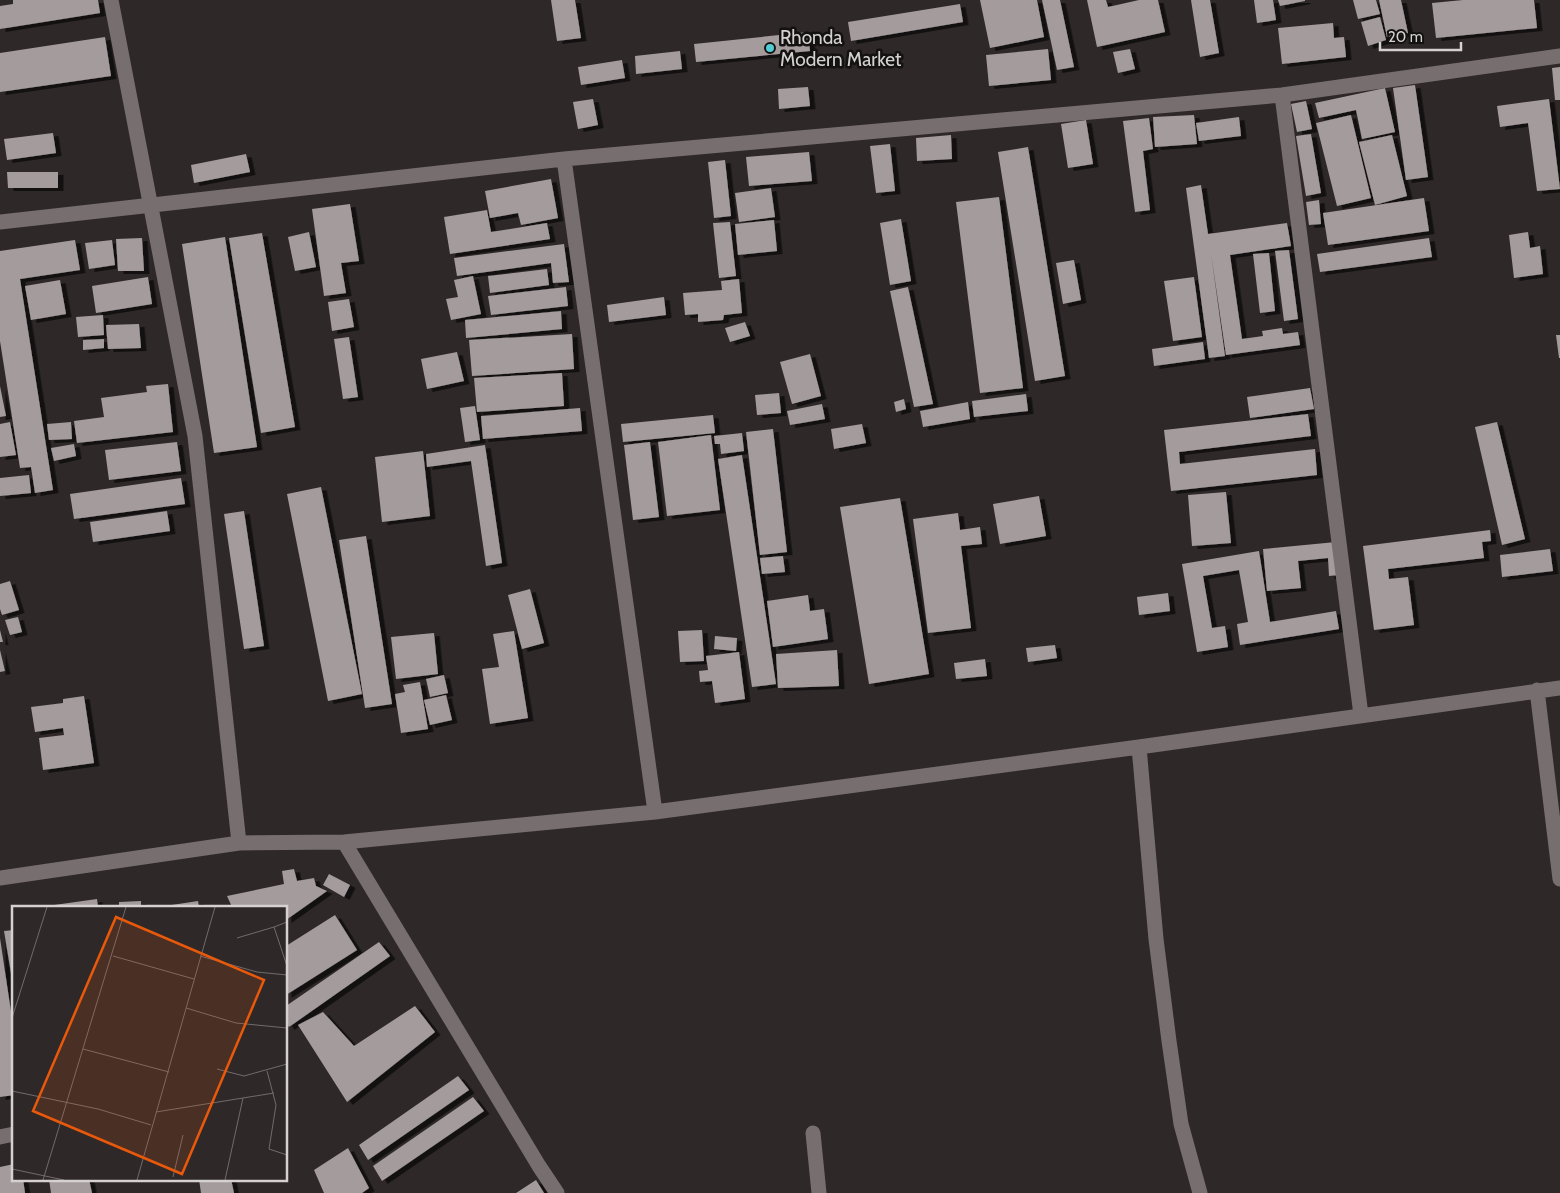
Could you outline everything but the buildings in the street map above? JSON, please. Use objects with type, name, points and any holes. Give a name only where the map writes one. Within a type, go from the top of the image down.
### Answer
[{"type":"street","points":[[112,0],[195,436],[239,843]]},
{"type":"street","points":[[0,222],[564,159],[1282,95],[1560,56]]},
{"type":"street","points":[[1282,95],[1360,716]]},
{"type":"street","points":[[564,159],[655,812]]},
{"type":"street","points":[[0,878],[239,843],[344,842],[655,812],[1560,688]]},
{"type":"street","points":[[1537,690],[1560,880]]},
{"type":"street","points":[[1139,747],[1156,939],[1172,1059],[1181,1124],[1200,1193]]},
{"type":"street","points":[[344,842],[557,1193]]},
{"type":"street","points":[[813,1133],[819,1193]]},
{"type":"place","name":"Rhonda Modern Market","points":[[770,48]]}]
